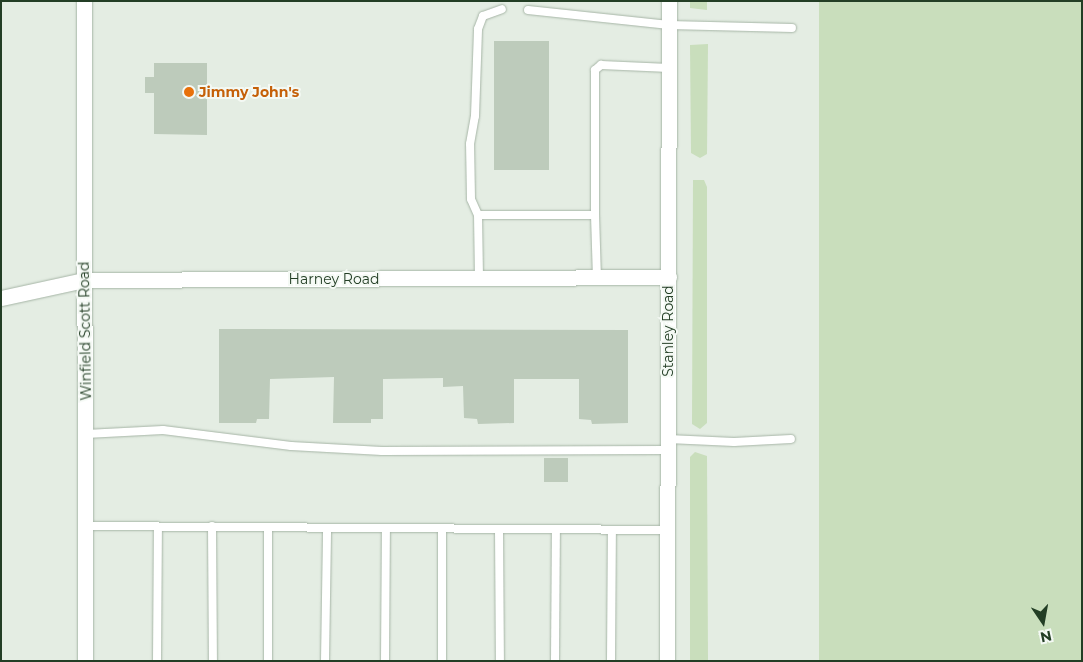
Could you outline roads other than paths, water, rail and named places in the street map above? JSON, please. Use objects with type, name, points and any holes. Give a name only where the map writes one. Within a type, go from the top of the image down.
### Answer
[{"type":"street","name":"Winfield Scott Road","points":[[84,1],[85,661]]},
{"type":"street","name":"Stanley Road","points":[[668,661],[666,530],[669,277],[669,1]]},
{"type":"street","name":"Harney Road","points":[[1,298],[84,280],[669,277]]},
{"type":"lane","points":[[478,278],[478,215],[471,199],[470,144],[475,116],[478,29],[483,16],[502,9]]},
{"type":"lane","points":[[528,10],[669,25],[792,28]]},
{"type":"lane","points":[[597,277],[595,70],[601,65],[669,68]]},
{"type":"lane","points":[[478,215],[595,215]]},
{"type":"lane","points":[[86,434],[163,430],[291,446],[382,451],[791,440]]},
{"type":"lane","points":[[85,526],[666,530]]},
{"type":"lane","points":[[212,526],[213,661]]},
{"type":"lane","points":[[157,661],[158,527]]},
{"type":"lane","points":[[268,527],[268,661]]},
{"type":"lane","points":[[326,661],[327,528]]},
{"type":"lane","points":[[385,661],[386,529]]},
{"type":"lane","points":[[442,529],[442,661]]},
{"type":"lane","points":[[499,529],[500,661]]},
{"type":"lane","points":[[555,661],[556,530]]},
{"type":"lane","points":[[611,661],[612,530]]},
{"type":"place","name":"Jimmy John's","points":[[189,92]]}]
